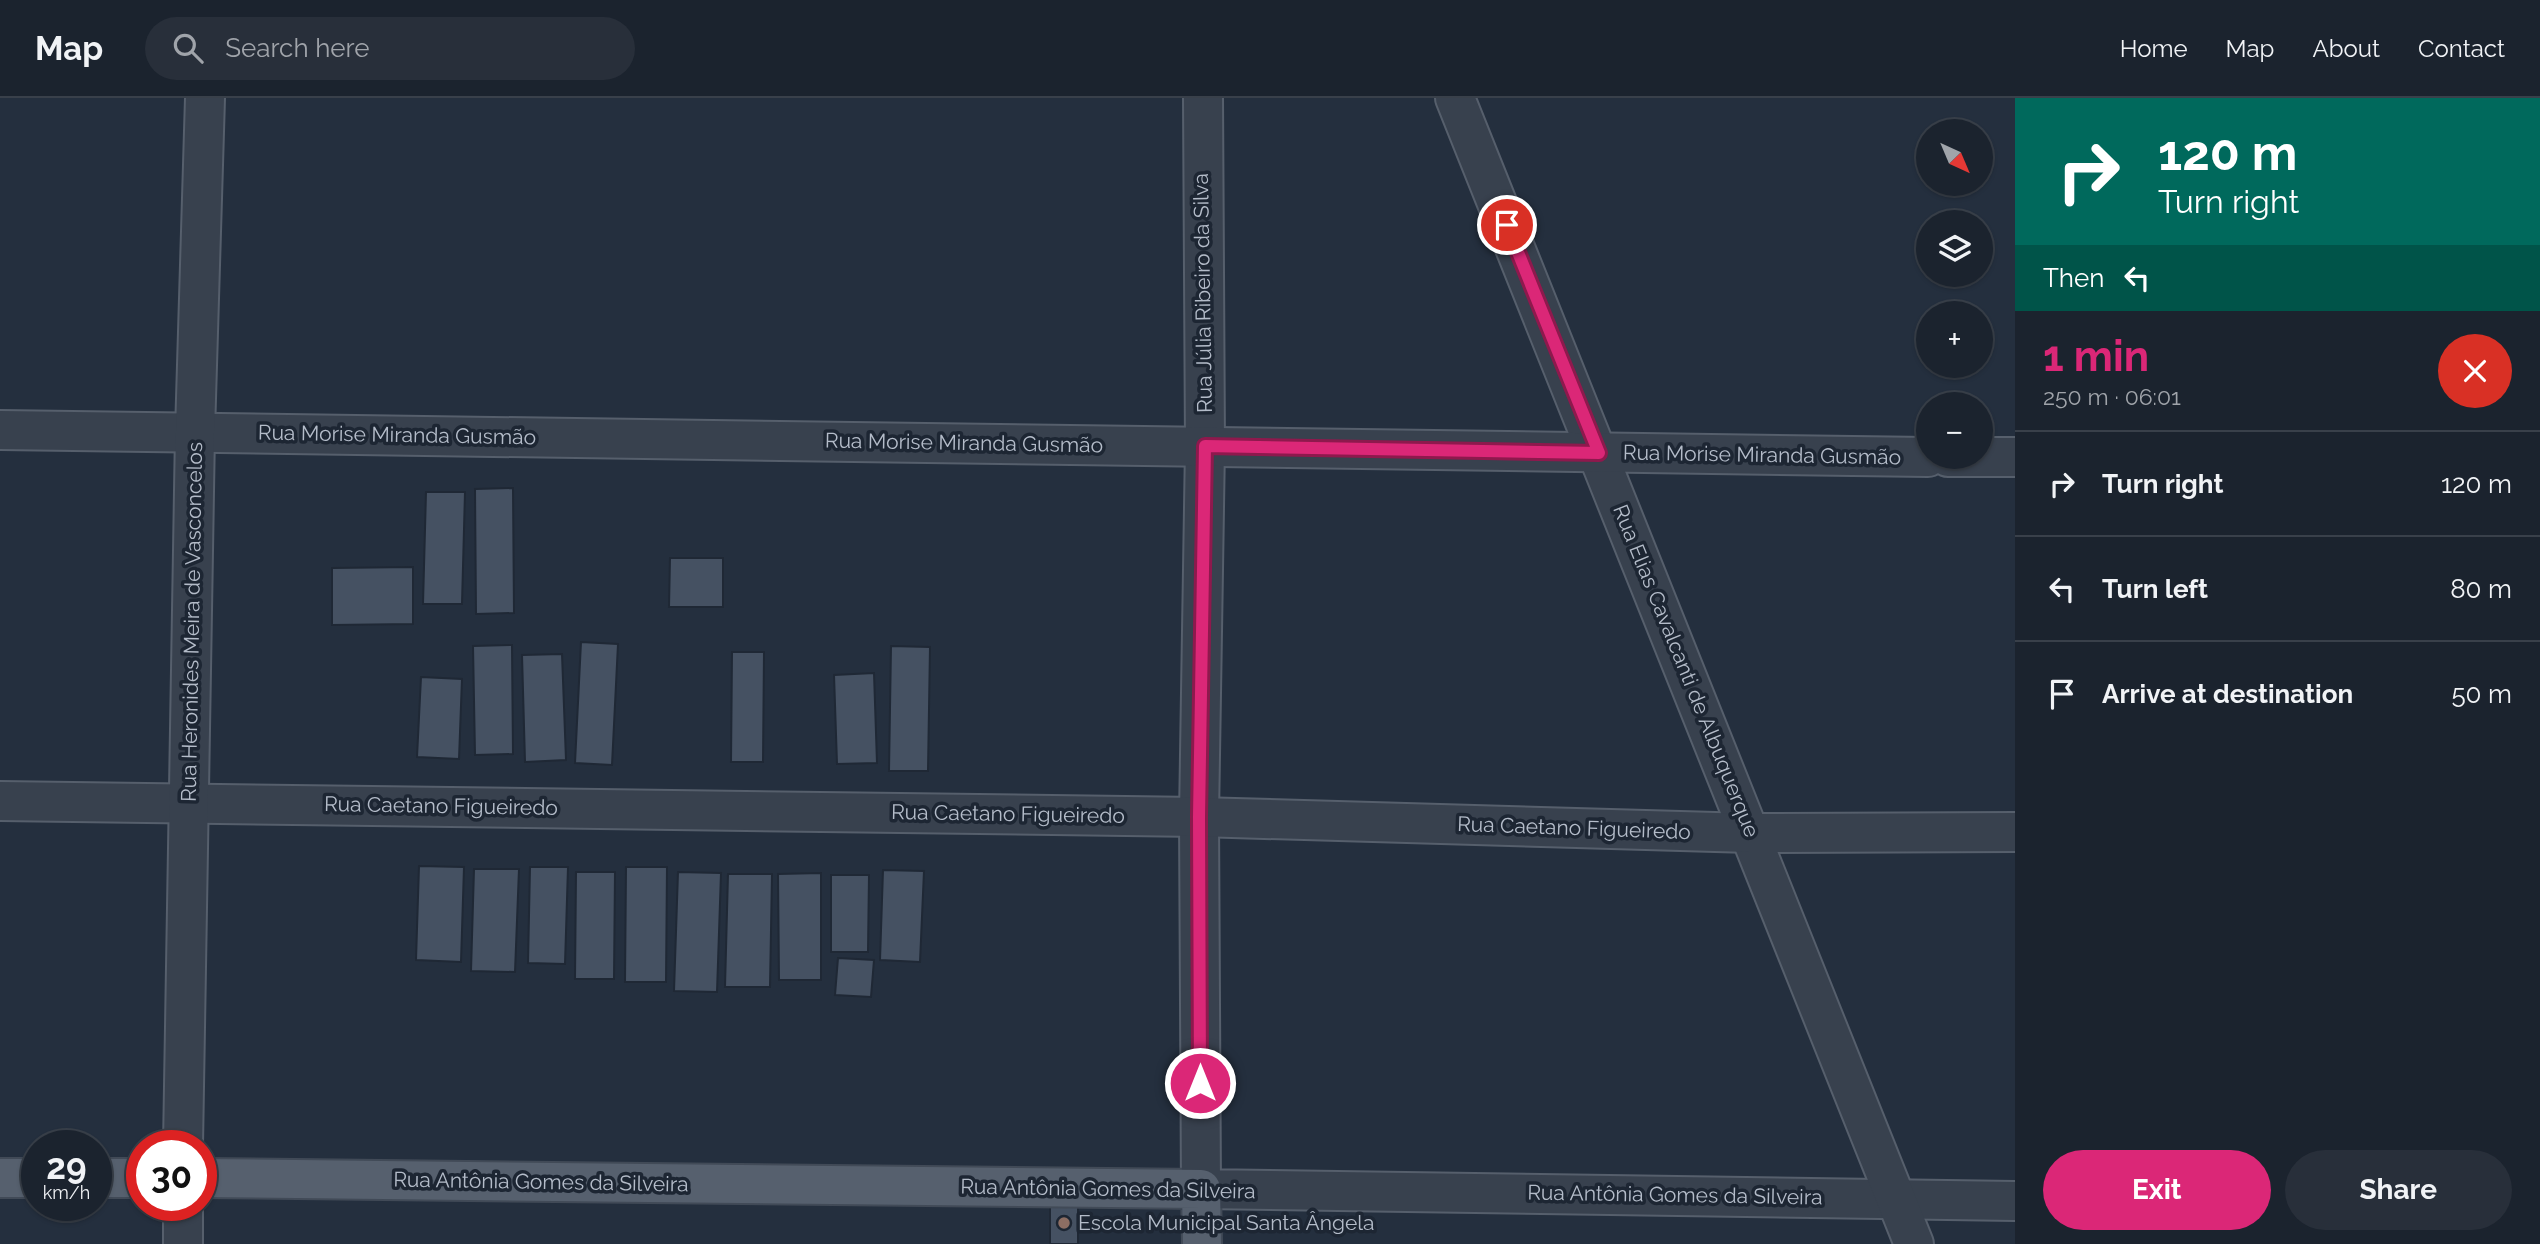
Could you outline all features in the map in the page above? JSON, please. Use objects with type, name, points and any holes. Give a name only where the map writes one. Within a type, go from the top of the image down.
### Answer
[{"type":"main road","points":[[0,1178],[21,1178]]},
{"type":"main road","name":"Rua Antônia Gomes da Silveira","points":[[217,1178],[1200,1189]]},
{"type":"main road","name":"Rua Júlia Ribeiro da Silva","points":[[1200,1189],[1202,1244]]},
{"type":"street","name":"Rua Heronides Meira de Vasconcelos","points":[[183,1130],[195,432],[205,98]]},
{"type":"street","name":"Rua Júlia Ribeiro da Silva","points":[[1200,1189],[1199,817],[1205,446],[1203,98]]},
{"type":"street","name":"Rua Elias Cavalcanti de Albuquerque","points":[[1455,98],[1914,1244]]},
{"type":"street","name":"Rua Morise Miranda Gusmão","points":[[0,430],[1916,457]]},
{"type":"street","points":[[1993,457],[2015,457]]},
{"type":"street","name":"Rua Caetano Figueiredo","points":[[0,801],[1199,817],[1750,833],[2015,832]]},
{"type":"street","name":"Rua Antônia Gomes da Silveira","points":[[1200,1189],[2015,1200]]},
{"type":"street","points":[[183,1221],[183,1244]]},
{"type":"building","points":[[513,488],[514,613],[476,614],[475,489]]},
{"type":"building","points":[[426,492],[465,492],[462,604],[423,604]]},
{"type":"building","points":[[670,558],[723,558],[723,607],[669,607]]},
{"type":"building","points":[[413,567],[413,624],[332,625],[332,568]]},
{"type":"building","points":[[581,642],[618,644],[612,765],[575,763]]},
{"type":"building","points":[[512,645],[513,754],[475,755],[473,646]]},
{"type":"building","points":[[891,646],[930,647],[928,771],[889,771]]},
{"type":"building","points":[[732,652],[764,652],[763,762],[731,762]]},
{"type":"building","points":[[562,654],[566,760],[525,762],[522,655]]},
{"type":"building","points":[[874,673],[877,763],[837,764],[834,675]]},
{"type":"building","points":[[421,677],[462,679],[459,759],[417,757]]},
{"type":"building","points":[[419,866],[464,867],[461,962],[416,960]]},
{"type":"building","points":[[530,867],[568,867],[565,964],[528,963]]},
{"type":"building","points":[[626,867],[667,867],[666,982],[625,982]]},
{"type":"building","points":[[474,869],[519,869],[515,972],[471,971]]},
{"type":"building","points":[[883,870],[924,871],[920,962],[880,960]]},
{"type":"building","points":[[576,872],[615,872],[614,979],[575,979]]},
{"type":"building","points":[[678,872],[721,873],[717,992],[674,991]]},
{"type":"building","points":[[821,873],[821,980],[779,980],[778,874]]},
{"type":"building","points":[[728,874],[772,874],[770,987],[725,987]]},
{"type":"building","points":[[831,875],[869,875],[868,952],[831,952]]},
{"type":"building","points":[[838,958],[874,960],[871,997],[835,995]]},
{"type":"building","name":"Escola Municipal Santa Ângela","points":[[1050,1202],[1078,1202],[1078,1244],[1050,1244]]},
{"type":"place","name":"Escola Municipal Santa Ângela","points":[[1064,1223]]},
{"type":"route","points":[[1200,1083],[1199,817],[1205,446],[1599,453],[1507,225]]}]
